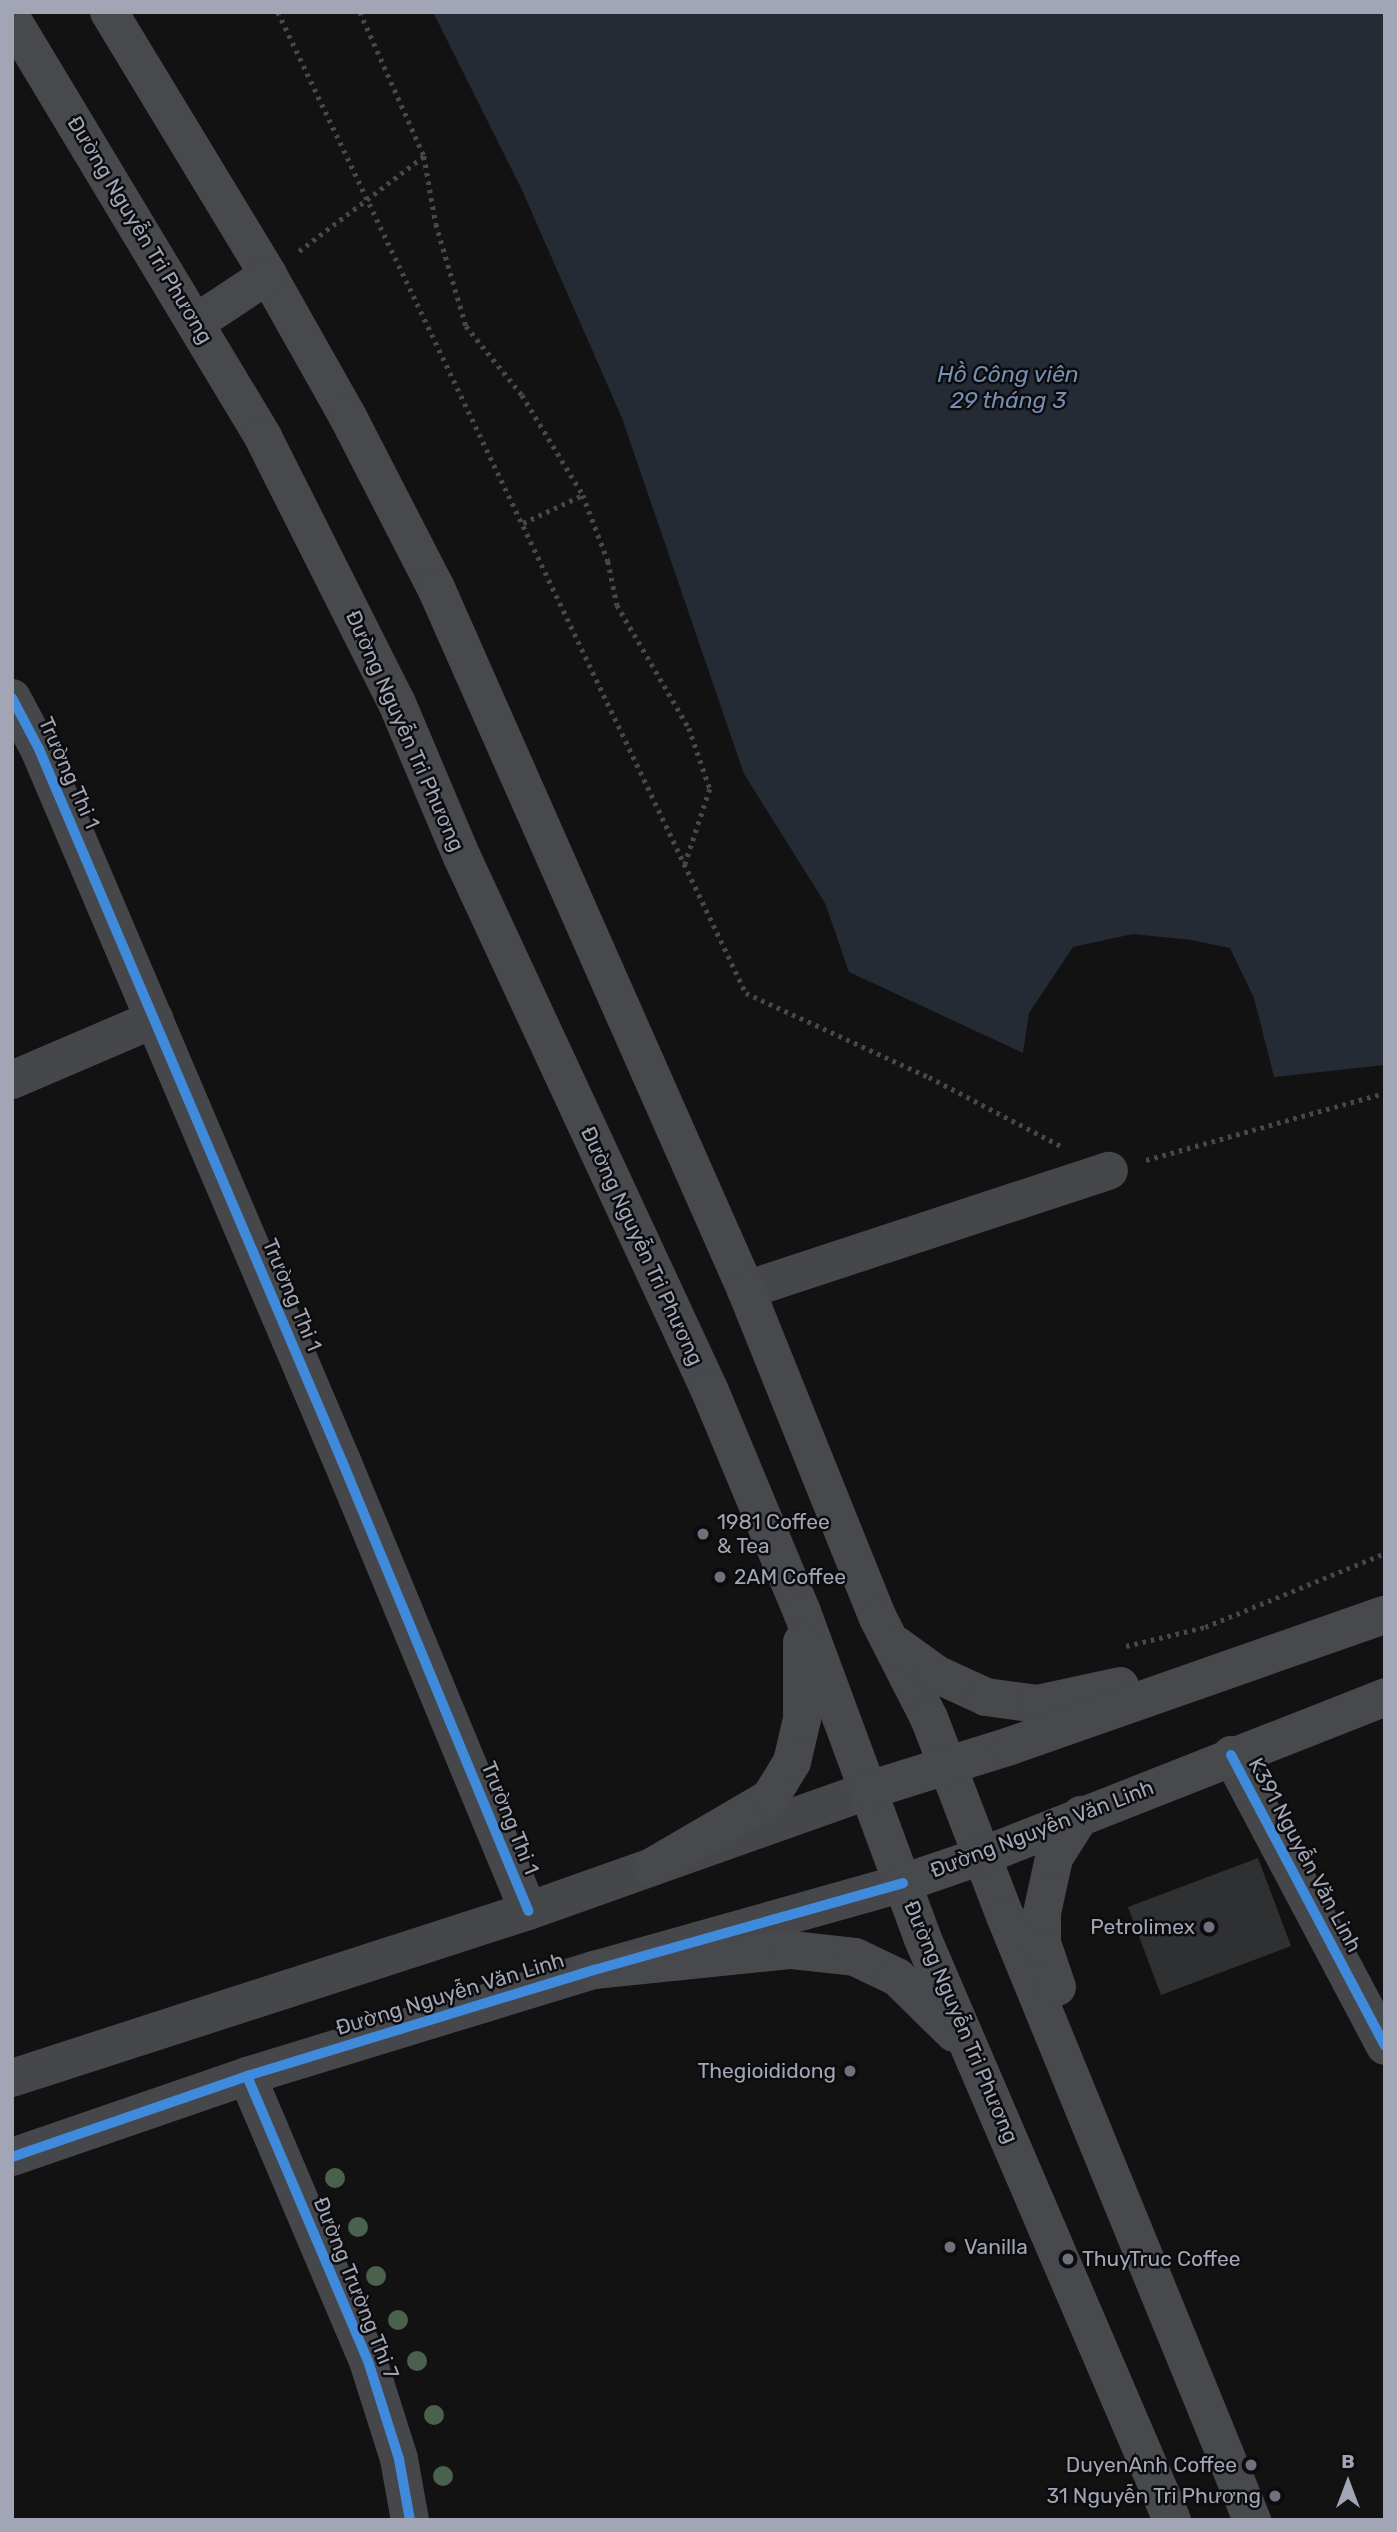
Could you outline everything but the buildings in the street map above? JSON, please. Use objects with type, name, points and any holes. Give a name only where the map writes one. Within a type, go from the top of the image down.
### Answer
[{"type":"main road","points":[[109,12],[268,275],[348,417],[436,588],[746,1290],[890,1641],[947,1762],[982,1856],[1066,2057],[1252,2520]]},
{"type":"main road","name":"Đường Nguyễn Tri Phương","points":[[12,19],[197,322],[262,437],[396,701],[462,857],[710,1391],[802,1612],[903,1883],[1172,2520]]},
{"type":"main road","points":[[197,322],[268,275]]},
{"type":"main road","points":[[652,1867],[770,1798],[792,1762],[802,1719],[802,1612]]},
{"type":"main road","points":[[869,1790],[947,1762],[1010,1746],[1385,1615]]},
{"type":"main road","points":[[890,1641],[936,1674],[986,1697],[1037,1704],[1164,1677],[1233,1669]]},
{"type":"main road","name":"Đường Nguyễn Văn Linh","points":[[903,1883],[982,1856],[1385,1696]]},
{"type":"main road","points":[[1066,2057],[1066,2017],[1042,1943],[1042,1913],[1054,1858],[1081,1815]]},
{"type":"main road","points":[[594,1970],[781,1950],[809,1949],[856,1957],[897,1977],[974,2056]]},
{"type":"street","name":"Trường Thi 1","points":[[12,698],[26,755],[154,1018],[528,1911]]},
{"type":"street","points":[[12,1080],[154,1018]]},
{"type":"street","points":[[746,1290],[1109,1171]]},
{"type":"street","name":"K391 Nguyễn Văn Linh","points":[[1231,1755],[1385,2046]]},
{"type":"street","points":[[12,2078],[528,1911],[869,1790]]},
{"type":"street","name":"Đường Nguyễn Văn Linh","points":[[12,2157],[247,2077],[594,1970],[903,1883]]},
{"type":"street","name":"Đường Trường Thi 7","points":[[247,2077],[368,2361],[399,2459],[410,2520]]},
{"type":"path","points":[[278,12],[746,993],[929,1077],[1109,1171],[1385,1093]]},
{"type":"path","points":[[360,12],[424,156],[436,224],[466,326],[522,395],[583,495],[608,561],[617,605],[689,728],[710,789],[685,865]]},
{"type":"path","points":[[268,275],[424,156]]},
{"type":"path","points":[[523,523],[583,495]]},
{"type":"path","points":[[1114,1648],[1205,1626],[1385,1553]]},
{"type":"water","name":"Hồ Công viên 29 tháng 3","points":[[433,12],[1385,12],[1385,1065],[1274,1077],[1254,998],[1230,948],[1191,940],[1133,934],[1073,947],[1029,1013],[1023,1053],[849,972],[825,903],[744,774],[622,418],[522,190]]},
{"type":"cycle path","points":[[12,698],[39,749],[342,1461],[528,1911]]},
{"type":"cycle path","points":[[1231,1755],[1385,2046]]},
{"type":"cycle path","points":[[12,2157],[247,2076],[594,1970],[903,1883]]},
{"type":"cycle path","points":[[247,2076],[368,2361],[399,2459],[410,2520]]},
{"type":"place","name":"1981 Coffee & Tea","points":[[703,1534]]},
{"type":"place","name":"2AM Coffee","points":[[720,1577]]},
{"type":"place","name":"Petrolimex","points":[[1209,1927]]},
{"type":"place","name":"Thegioididong","points":[[850,2071]]},
{"type":"place","name":"Vanilla","points":[[950,2247]]},
{"type":"place","name":"ThuyTruc Coffee","points":[[1068,2259]]},
{"type":"place","name":"DuyenAnh Coffee","points":[[1251,2465]]},
{"type":"place","name":"31 Nguyễn Tri Phương","points":[[1275,2496]]}]
